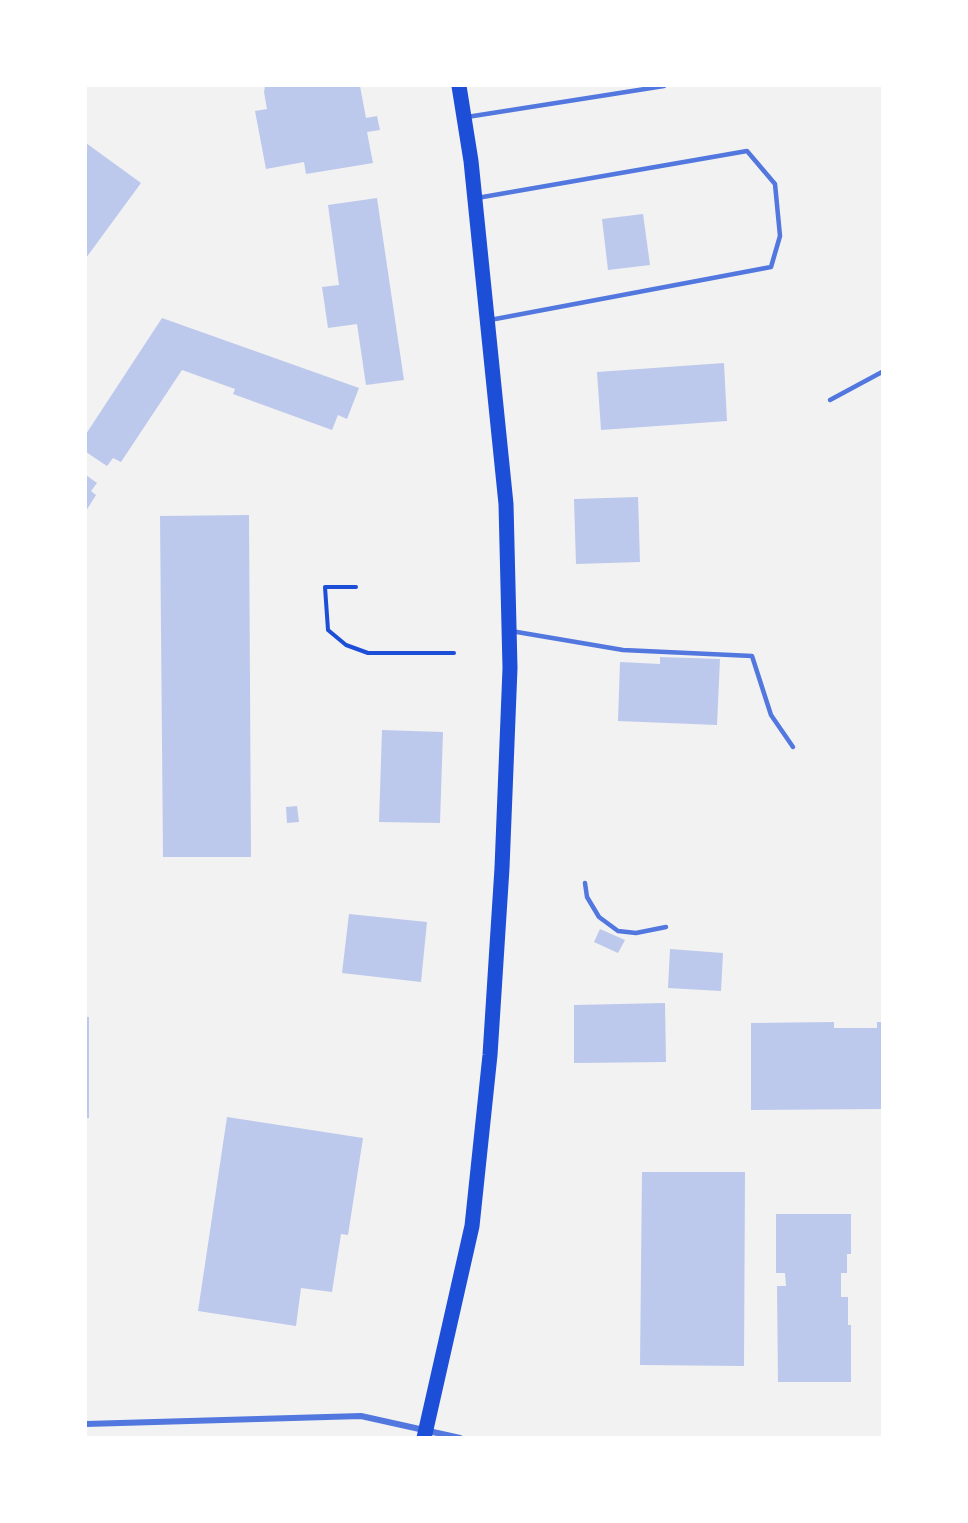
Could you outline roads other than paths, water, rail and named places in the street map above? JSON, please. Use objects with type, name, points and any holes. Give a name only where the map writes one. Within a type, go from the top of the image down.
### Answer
[{"type":"main road","points":[[425,1434],[472,1226],[489,1066],[502,868],[510,668],[506,504],[475,198],[459,86]]},
{"type":"street","points":[[86,1424],[361,1416],[425,1434],[460,1437]]},
{"type":"lane","points":[[464,117],[664,86]]},
{"type":"lane","points":[[475,198],[747,151],[775,184],[780,236],[771,267],[487,320]]},
{"type":"lane","points":[[830,400],[882,372]]},
{"type":"lane","points":[[509,630],[623,650],[752,656],[771,715],[793,747]]},
{"type":"lane","points":[[585,883],[587,897],[599,917],[618,931],[636,933],[666,927]]}]
